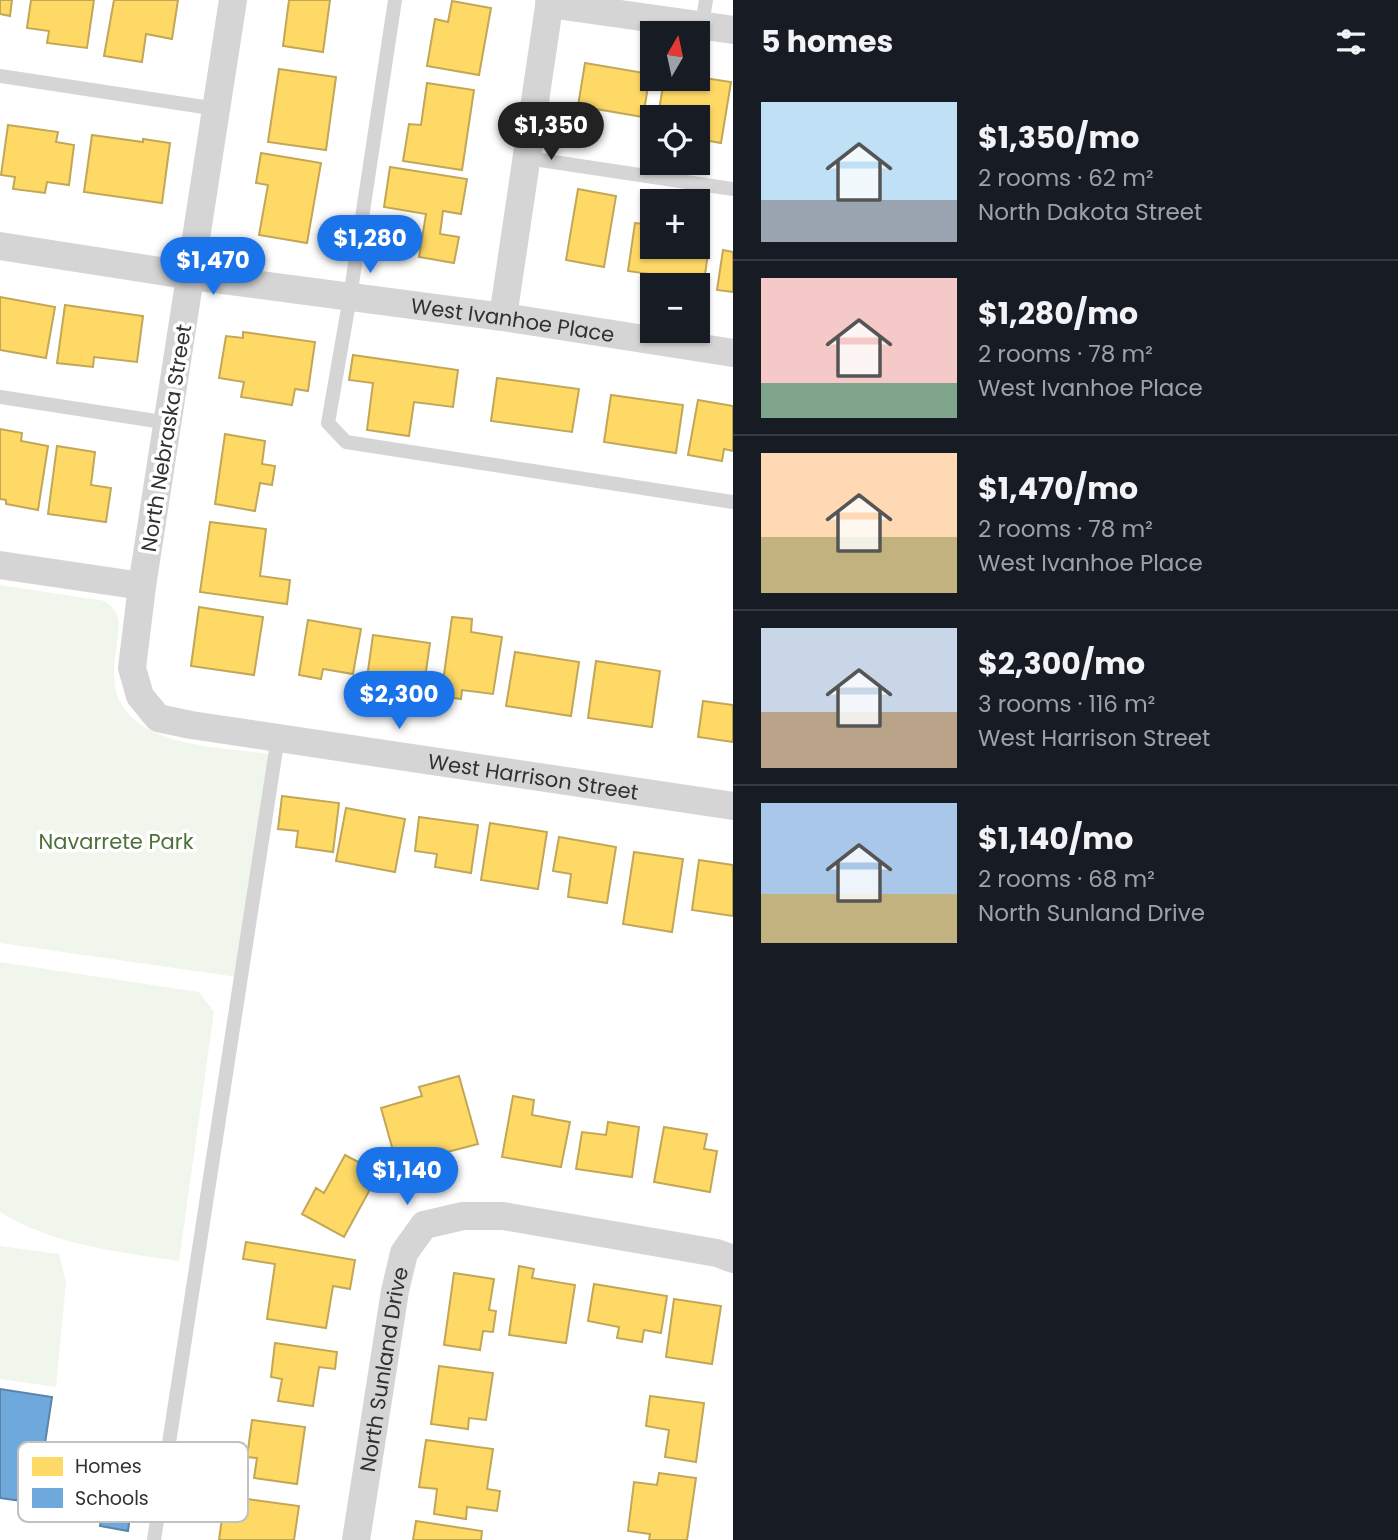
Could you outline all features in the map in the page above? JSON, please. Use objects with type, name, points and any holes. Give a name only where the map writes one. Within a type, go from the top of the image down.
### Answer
[{"type":"street","name":"North Nebraska Street","points":[[142,586],[233,0]]},
{"type":"street","points":[[503,317],[550,2],[704,13],[733,30]]},
{"type":"street","name":"West Ivanhoe Place","points":[[0,246],[192,276],[503,317],[733,353]]},
{"type":"street","points":[[0,565],[142,586]]},
{"type":"street","name":"West Harrison Street","points":[[142,586],[132,668],[140,696],[158,718],[733,806]]},
{"type":"street","name":"North Sunland Drive","points":[[356,1540],[395,1291],[404,1252],[424,1225],[463,1216],[503,1216],[717,1253],[733,1259]]},
{"type":"lane","points":[[395,0],[328,423],[346,442],[733,502]]},
{"type":"lane","points":[[0,76],[217,109]]},
{"type":"lane","points":[[527,158],[733,189]]},
{"type":"lane","points":[[0,397],[169,423]]},
{"type":"lane","points":[[169,1442],[278,737]]},
{"type":"lane","points":[[154,1540],[157,1522]]},
{"type":"green space","name":"Navarrete Park","points":[[0,585],[105,601],[111,606],[119,624],[114,667],[116,691],[125,710],[140,724],[181,741],[270,754],[237,977],[0,943]]},
{"type":"green space","points":[[0,962],[199,992],[214,1012],[179,1261],[64,1240],[0,1212]]},
{"type":"green space","points":[[0,1246],[59,1254],[66,1282],[56,1387],[0,1379]]},
{"type":"building: Homes","points":[[0,0],[12,0],[10,16],[0,14]]},
{"type":"building: Homes","points":[[31,0],[94,0],[87,48],[47,43],[49,31],[27,28]]},
{"type":"building: Homes","points":[[114,0],[178,0],[172,39],[146,34],[142,62],[104,56]]},
{"type":"building: Homes","points":[[289,0],[330,0],[323,52],[283,46]]},
{"type":"building: Homes","points":[[452,1],[491,8],[479,75],[427,66],[435,19],[448,22]]},
{"type":"building: Homes","points":[[585,63],[640,72],[640,91],[647,91],[645,105],[640,105],[640,116],[578,106]]},
{"type":"building: Homes","points":[[279,69],[336,77],[326,150],[268,142]]},
{"type":"building: Homes","points":[[710,79],[731,82],[721,143],[710,141],[710,105],[660,105],[662,91],[710,91]]},
{"type":"building: Homes","points":[[427,83],[474,90],[462,170],[403,161],[409,124],[421,125]]},
{"type":"building: Homes","points":[[8,125],[58,132],[56,142],[74,145],[69,185],[47,182],[45,193],[13,189],[15,177],[1,175]]},
{"type":"building: Homes","points":[[92,135],[170,143],[162,203],[84,192]]},
{"type":"building: Homes","points":[[261,153],[321,163],[307,243],[259,235],[268,185],[256,183]]},
{"type":"building: Homes","points":[[390,167],[467,179],[461,214],[443,211],[440,234],[459,237],[454,263],[419,257],[426,214],[384,207]]},
{"type":"building: Homes","points":[[578,189],[616,196],[604,267],[566,260]]},
{"type":"building: Homes","points":[[635,223],[640,224],[640,259],[707,259],[705,273],[628,271]]},
{"type":"building: Homes","points":[[723,250],[733,252],[733,292],[717,290]]},
{"type":"building: Homes","points":[[0,297],[55,307],[46,358],[0,350]]},
{"type":"building: Homes","points":[[65,305],[143,316],[137,362],[94,357],[93,367],[57,363]]},
{"type":"building: Homes","points":[[243,332],[315,342],[308,391],[295,389],[292,405],[241,397],[244,382],[219,378],[226,336],[243,338]]},
{"type":"building: Homes","points":[[353,355],[458,370],[453,407],[414,402],[409,436],[367,430],[373,383],[349,380]]},
{"type":"building: Homes","points":[[497,378],[579,389],[572,432],[491,421]]},
{"type":"building: Homes","points":[[611,395],[683,405],[676,453],[604,442]]},
{"type":"building: Homes","points":[[698,400],[733,406],[733,451],[724,449],[722,461],[688,455]]},
{"type":"building: Homes","points":[[0,429],[22,433],[21,441],[48,446],[38,510],[6,504],[6,500],[0,499]]},
{"type":"building: Homes","points":[[225,434],[265,441],[262,464],[275,466],[272,485],[260,483],[255,511],[215,504]]},
{"type":"building: Homes","points":[[57,446],[95,452],[91,485],[111,488],[106,522],[48,514]]},
{"type":"building: Homes","points":[[210,522],[266,529],[260,576],[290,580],[287,604],[200,592]]},
{"type":"building: Homes","points":[[199,607],[263,617],[254,675],[191,666]]},
{"type":"building: Homes","points":[[452,617],[472,619],[471,632],[502,637],[493,694],[462,690],[461,699],[441,696]]},
{"type":"building: Homes","points":[[308,620],[361,629],[353,674],[323,669],[321,679],[299,675]]},
{"type":"building: Homes","points":[[373,635],[430,643],[422,699],[365,692]]},
{"type":"building: Homes","points":[[515,652],[579,662],[571,716],[506,706]]},
{"type":"building: Homes","points":[[596,661],[660,671],[652,727],[588,718]]},
{"type":"building: Homes","points":[[703,701],[733,705],[733,742],[698,737]]},
{"type":"building: Homes","points":[[282,796],[339,803],[333,852],[296,847],[298,831],[278,829]]},
{"type":"building: Homes","points":[[346,808],[405,819],[395,872],[336,861]]},
{"type":"building: Homes","points":[[419,817],[478,825],[471,873],[435,867],[437,854],[415,851]]},
{"type":"building: Homes","points":[[490,823],[547,832],[538,889],[481,880]]},
{"type":"building: Homes","points":[[559,837],[616,847],[607,903],[568,897],[571,874],[553,871]]},
{"type":"building: Homes","points":[[634,852],[683,859],[672,932],[623,924]]},
{"type":"building: Homes","points":[[699,860],[733,865],[733,916],[692,910]]},
{"type":"building: Homes","points":[[459,1076],[478,1144],[397,1165],[381,1108],[422,1096],[419,1087]]},
{"type":"building: Homes","points":[[513,1096],[534,1100],[532,1115],[570,1122],[561,1167],[502,1157]]},
{"type":"building: Homes","points":[[608,1122],[639,1127],[632,1177],[576,1169],[582,1132],[606,1135]]},
{"type":"building: Homes","points":[[664,1127],[707,1134],[704,1149],[717,1151],[710,1192],[654,1182]]},
{"type":"building: Homes","points":[[345,1155],[379,1173],[344,1237],[302,1214],[316,1188],[324,1193]]},
{"type":"building: Homes","points":[[246,1242],[355,1260],[350,1289],[333,1286],[326,1328],[267,1319],[275,1264],[243,1259]]},
{"type":"building: Homes","points":[[519,1266],[534,1269],[532,1278],[575,1285],[566,1343],[509,1335]]},
{"type":"building: Homes","points":[[454,1273],[494,1279],[489,1310],[496,1311],[493,1332],[483,1331],[480,1350],[444,1345]]},
{"type":"building: Homes","points":[[594,1284],[667,1296],[661,1333],[644,1330],[642,1342],[617,1338],[619,1327],[588,1321]]},
{"type":"building: Homes","points":[[674,1299],[721,1306],[712,1364],[666,1357]]},
{"type":"building: Homes","points":[[275,1343],[337,1352],[335,1369],[319,1367],[313,1406],[278,1401],[282,1379],[271,1377]]},
{"type":"building: Homes","points":[[439,1366],[493,1373],[486,1420],[469,1418],[468,1429],[431,1424]]},
{"type":"building: Homes","points":[[650,1396],[704,1403],[696,1462],[665,1457],[669,1430],[646,1426]]},
{"type":"building: Homes","points":[[252,1420],[305,1427],[297,1484],[254,1478],[257,1458],[248,1457]]},
{"type":"building: Homes","points":[[426,1440],[493,1449],[487,1489],[500,1491],[497,1511],[467,1507],[466,1519],[434,1514],[437,1489],[419,1487]]},
{"type":"building: Homes","points":[[659,1473],[696,1478],[687,1540],[649,1540],[650,1534],[628,1531],[634,1482],[657,1485]]},
{"type":"building: Homes","points":[[248,1499],[299,1506],[294,1540],[219,1540],[221,1522],[248,1522]]},
{"type":"building: Homes","points":[[416,1521],[482,1531],[481,1540],[413,1540]]},
{"type":"building: Schools","points":[[0,1389],[52,1397],[45,1442],[18,1442],[18,1500],[0,1498]]},
{"type":"building: Schools","points":[[101,1522],[129,1522],[128,1531],[100,1526]]}]
